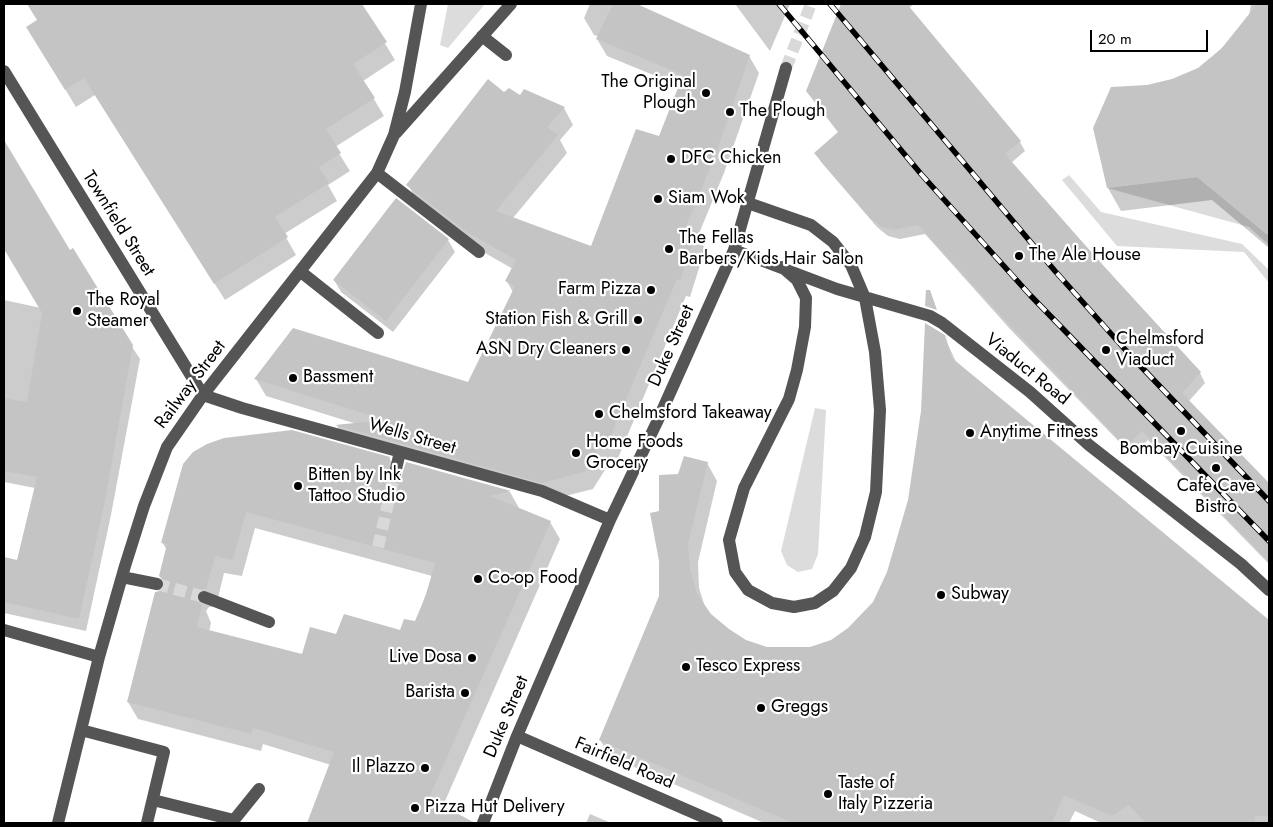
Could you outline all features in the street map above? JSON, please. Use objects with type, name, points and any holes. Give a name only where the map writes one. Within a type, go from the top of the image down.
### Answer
[{"type":"street","name":"Railway Street","points":[[58,823],[99,657],[122,577],[144,506],[167,447],[203,395],[377,173],[394,135],[405,92],[421,4]]},
{"type":"street","points":[[394,135],[511,4]]},
{"type":"street","points":[[482,36],[506,56]]},
{"type":"street","name":"Duke Street","points":[[483,823],[517,736],[610,520],[661,413],[734,250],[786,68]]},
{"type":"street","name":"Townfield Street","points":[[4,71],[203,395]]},
{"type":"street","points":[[377,173],[479,252]]},
{"type":"street","points":[[748,203],[811,226],[833,242],[851,265],[865,298],[875,352],[880,410],[876,492],[865,537],[851,568],[833,591],[815,603],[794,607],[772,603],[748,590],[735,572],[729,540],[744,488],[789,399],[799,362],[805,327],[806,298],[797,280],[782,267]]},
{"type":"street","name":"Viaduct Road","points":[[734,250],[865,298],[930,316],[942,323],[1030,392],[1089,445],[1242,564],[1269,590]]},
{"type":"street","points":[[301,272],[378,333]]},
{"type":"street","name":"Wells Street","points":[[203,395],[242,408],[542,491],[610,520]]},
{"type":"street","points":[[395,473],[400,452]]},
{"type":"street","points":[[122,577],[157,584]]},
{"type":"street","points":[[204,597],[269,622]]},
{"type":"street","points":[[4,630],[99,657]]},
{"type":"street","points":[[81,730],[164,752],[147,823]]},
{"type":"street","name":"Fairfield Road","points":[[517,736],[717,823]]},
{"type":"street","points":[[153,800],[234,820],[259,788]]},
{"type":"shaded area","points":[[448,4],[485,4],[448,48],[440,45]]},
{"type":"shaded area","points":[[1069,175],[1101,212],[1242,244],[1269,270],[1269,283],[1244,252],[1117,246],[1062,180]]},
{"type":"shaded area","points":[[1197,177],[1269,236],[1269,245],[1249,227],[1107,188]]},
{"type":"shaded area","points":[[815,408],[826,410],[818,554],[812,569],[798,572],[787,565],[781,551]]},
{"type":"building","points":[[27,4],[362,4],[387,42],[353,64],[375,98],[326,129],[341,153],[319,167],[329,183],[275,217],[288,237],[214,284],[84,78],[65,90],[26,27],[37,20]]},
{"type":"building","points":[[613,4],[637,4],[750,55],[715,156],[686,226],[696,231],[680,281],[677,279],[608,442],[603,440],[584,472],[542,483],[335,425],[385,420],[254,379],[293,328],[468,382],[515,286],[505,281],[516,260],[467,232],[406,185],[488,79],[504,92],[509,88],[520,95],[524,89],[565,107],[547,127],[558,135],[496,211],[591,246],[636,129],[659,136],[683,75],[596,39]]},
{"type":"building","points":[[841,4],[907,4],[1021,141],[1005,154],[1099,261],[1201,372],[1182,393],[1269,483],[1269,562],[1142,431],[1126,447],[1004,319],[918,225],[894,230],[882,227],[870,218],[814,153],[838,132],[806,91]]},
{"type":"building","points":[[1257,4],[1269,4],[1269,236],[1197,177],[1107,188],[1093,128],[1111,87],[1147,85],[1172,79],[1198,68],[1222,48]]},
{"type":"building","points":[[4,140],[70,250],[73,248],[133,345],[105,501],[79,619],[4,602],[4,557],[17,560],[37,477],[4,471],[4,398],[27,402],[42,313],[4,249]]},
{"type":"building","points":[[396,198],[449,239],[386,321],[333,280]]},
{"type":"building","points":[[926,290],[930,290],[937,310],[925,306]]},
{"type":"building","points":[[925,323],[945,335],[952,358],[1269,620],[1269,816],[1255,816],[1255,823],[1146,823],[1129,805],[1112,816],[1064,795],[1052,823],[793,823],[599,740],[659,596],[659,561],[650,513],[659,511],[659,475],[678,474],[684,456],[708,462],[688,544],[690,569],[697,594],[711,614],[729,629],[746,640],[767,647],[810,647],[831,640],[848,628],[873,602],[887,572],[908,500],[921,411]]},
{"type":"building","points":[[292,430],[390,457],[387,475],[393,481],[401,478],[406,462],[511,491],[490,496],[551,521],[429,798],[475,823],[307,823],[334,752],[253,728],[251,734],[127,702],[155,592],[160,591],[165,586],[164,581],[159,576],[167,544],[161,543],[183,464],[193,452],[207,444],[224,438]],"holes":[[[246,512],[435,563],[426,595],[415,621],[404,619],[400,630],[344,614],[336,634],[310,627],[302,654],[197,627],[202,605],[197,602],[197,594],[199,590],[206,589],[215,556],[233,560]]]},
{"type":"tunnel","points":[[786,68],[811,4]]},
{"type":"tunnel","points":[[378,547],[395,473]]},
{"type":"tunnel","points":[[157,584],[204,597]]},
{"type":"railway","points":[[779,4],[921,174],[1030,295],[1269,541]]},
{"type":"railway","points":[[830,4],[1055,271],[1130,355],[1269,501]]},
{"type":"place","name":"The Original Plough","points":[[706,93]]},
{"type":"place","name":"The Plough","points":[[730,112]]},
{"type":"place","name":"DFC Chicken","points":[[671,159]]},
{"type":"place","name":"Siam Wok","points":[[658,199]]},
{"type":"place","name":"The Fellas Barbers/Kids Hair Salon","points":[[669,249]]},
{"type":"place","name":"The Ale House","points":[[1019,256]]},
{"type":"place","name":"Farm Pizza","points":[[651,290]]},
{"type":"place","name":"The Royal Steamer","points":[[77,311]]},
{"type":"place","name":"Station Fish & Grill","points":[[638,320]]},
{"type":"place","name":"ASN Dry Cleaners","points":[[626,350]]},
{"type":"place","name":"Chelmsford Viaduct","points":[[1106,350]]},
{"type":"place","name":"Bassment","points":[[293,378]]},
{"type":"place","name":"Chelmsford Takeaway","points":[[599,414]]},
{"type":"place","name":"Bombay Cuisine","points":[[1181,431]]},
{"type":"place","name":"Anytime Fitness","points":[[970,433]]},
{"type":"place","name":"Home Foods Grocery","points":[[576,453]]},
{"type":"place","name":"Cafe Cave Bistro","points":[[1216,468]]},
{"type":"place","name":"Bitten by Ink Tattoo Studio","points":[[298,486]]},
{"type":"place","name":"Co-op Food","points":[[478,579]]},
{"type":"place","name":"Subway","points":[[941,595]]},
{"type":"place","name":"Live Dosa","points":[[472,658]]},
{"type":"place","name":"Tesco Express","points":[[686,667]]},
{"type":"place","name":"Barista","points":[[465,693]]},
{"type":"place","name":"Greggs","points":[[761,708]]},
{"type":"place","name":"Il Plazzo","points":[[425,768]]},
{"type":"place","name":"Taste of Italy Pizzeria","points":[[828,794]]},
{"type":"place","name":"Pizza Hut Delivery","points":[[415,808]]}]
